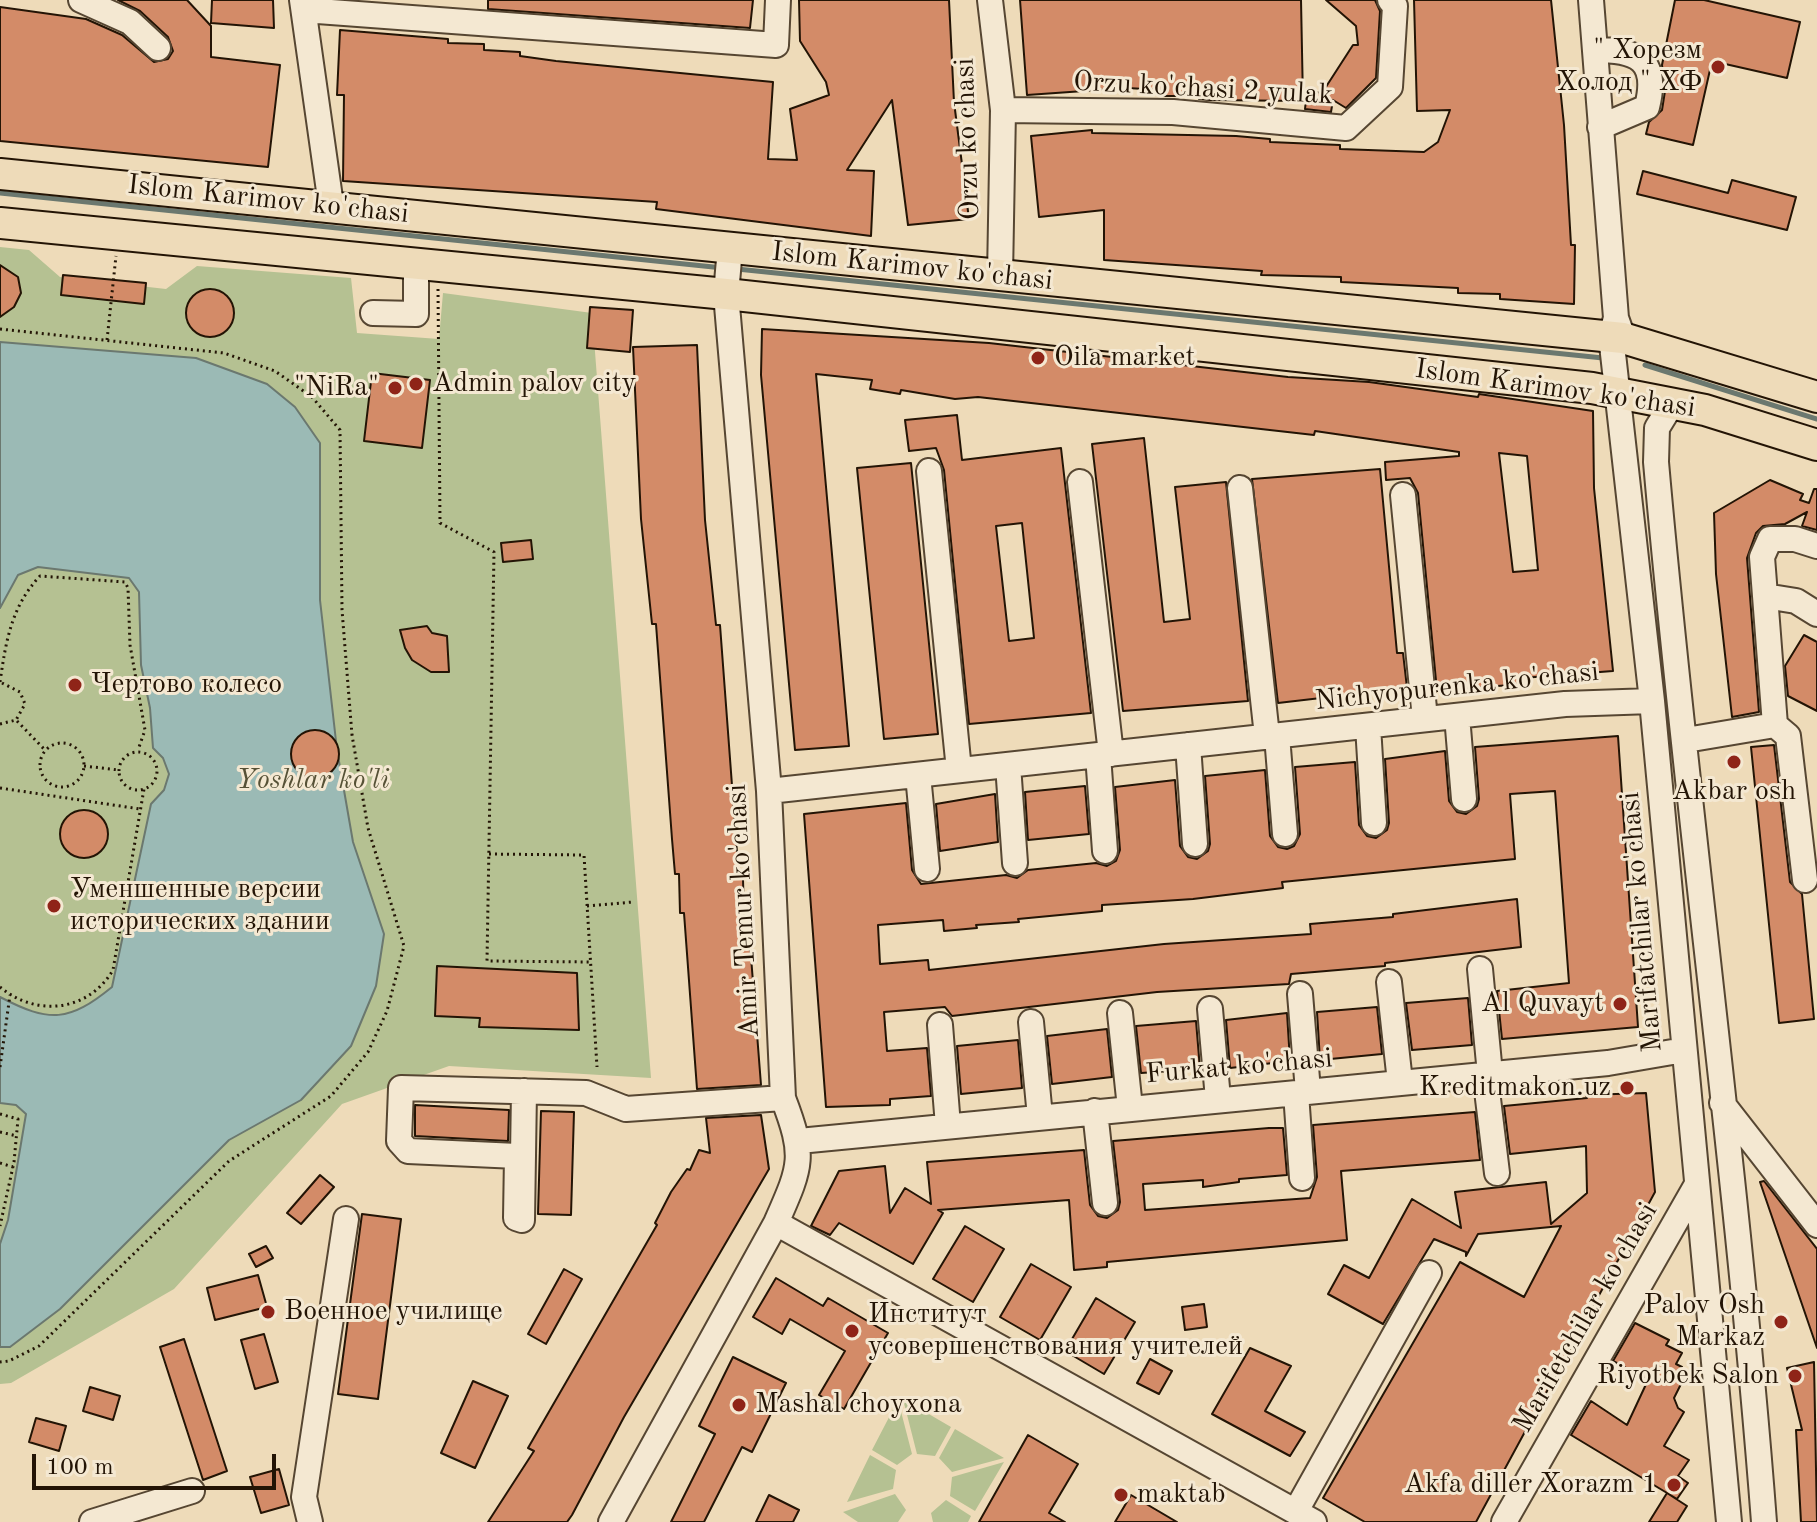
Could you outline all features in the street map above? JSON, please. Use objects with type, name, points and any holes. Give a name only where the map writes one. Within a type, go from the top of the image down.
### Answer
[{"type":"main road","name":"Islom Karimov ko'chasi","points":[[0,174],[331,205],[1000,276],[1617,331],[1817,397]]},
{"type":"main road","name":"Islom Karimov ko'chasi","points":[[0,223],[427,272],[726,294],[1619,392],[1673,402],[1817,445]]},
{"type":"street","points":[[81,0],[130,22],[158,48]]},
{"type":"street","points":[[331,205],[303,5],[776,45],[778,0]]},
{"type":"street","name":"Orzu ko'chasi","points":[[990,0],[1003,110],[1000,276]]},
{"type":"street","name":"Orzu ko'chasi 2 yulak","points":[[1003,110],[1173,112],[1346,128],[1390,87],[1395,6],[1390,0]]},
{"type":"street","name":"Marifatchilar ko'chasi","points":[[1591,0],[1619,392],[1652,701],[1729,1522]]},
{"type":"street","points":[[1595,50],[1627,50],[1642,60],[1649,72],[1651,90],[1647,107],[1600,127]]},
{"type":"street","name":"Amir Temur ko'chasi","points":[[611,1522],[776,1223],[796,1179],[799,1141],[783,1098],[769,791],[726,294],[730,248]]},
{"type":"street","points":[[373,313],[416,314],[427,272]]},
{"type":"street","points":[[1673,402],[1657,428],[1656,462],[1722,1103],[1751,1350],[1764,1522]]},
{"type":"street","points":[[929,471],[959,770]]},
{"type":"street","points":[[1080,482],[1105,754],[1105,851]]},
{"type":"street","points":[[1240,488],[1285,834]]},
{"type":"street","points":[[1403,495],[1425,719]]},
{"type":"street","points":[[1805,880],[1788,736],[1775,725],[1762,557],[1770,539],[1795,539],[1817,546]]},
{"type":"street","points":[[1765,596],[1796,601],[1817,614]]},
{"type":"street","name":"Nichyopurenka ko'chasi","points":[[769,791],[1565,704],[1652,701]]},
{"type":"street","points":[[1457,716],[1464,799]]},
{"type":"street","points":[[1686,740],[1775,725]]},
{"type":"street","points":[[1368,726],[1374,823]]},
{"type":"street","points":[[1188,745],[1195,844]]},
{"type":"street","points":[[1008,765],[1015,863]]},
{"type":"street","points":[[918,775],[927,869]]},
{"type":"street","points":[[1480,969],[1497,1173]]},
{"type":"street","points":[[1389,982],[1400,1082]]},
{"type":"street","points":[[1300,994],[1302,1178]]},
{"type":"street","points":[[1210,1009],[1218,1099]]},
{"type":"street","points":[[1120,1013],[1130,1108]]},
{"type":"street","points":[[1031,1022],[1040,1117]]},
{"type":"street","points":[[940,1025],[948,1126]]},
{"type":"street","name":"Furkat ko'chasi","points":[[799,1141],[1608,1063],[1684,1050]]},
{"type":"street","points":[[524,1091],[522,1220],[516,1218],[517,1156],[408,1151],[399,1141],[401,1088],[524,1091],[586,1093],[626,1109],[783,1098]]},
{"type":"street","points":[[1722,1103],[1817,1225]]},
{"type":"street","points":[[1095,1111],[1105,1203]]},
{"type":"street","name":"Marifetchilar ko'chasi","points":[[1504,1522],[1696,1186]]},
{"type":"street","points":[[310,1522],[304,1497],[346,1219]]},
{"type":"street","points":[[776,1223],[1305,1516],[1429,1273]]},
{"type":"street","points":[[92,1522],[192,1491]]},
{"type":"path","points":[[107,340],[117,249]]},
{"type":"path","points":[[427,272],[440,523],[494,552],[487,961],[590,962]]},
{"type":"path","points":[[0,329],[224,353],[275,371],[312,397],[340,430],[342,595],[352,735],[368,828],[404,946],[387,1011],[368,1052],[331,1096],[229,1161],[39,1346],[9,1361],[0,1362]]},
{"type":"path","points":[[0,726],[16,720],[24,710],[24,697],[15,688],[0,682],[11,619],[24,593],[40,576],[125,582],[128,588],[130,645],[145,730],[138,750],[124,759],[119,770],[127,787],[144,789]]},
{"type":"path","points":[[16,720],[45,750]]},
{"type":"path","points":[[57,743],[70,744],[80,753],[84,766],[78,780],[57,786],[41,772],[45,750],[57,743]]},
{"type":"path","points":[[0,987],[10,995],[61,1007],[84,1001],[103,987],[113,970],[144,789],[154,781],[156,769],[151,758],[138,750]]},
{"type":"path","points":[[84,766],[119,770]]},
{"type":"path","points":[[0,788],[140,809]]},
{"type":"path","points":[[489,854],[584,855],[597,1067]]},
{"type":"path","points":[[587,906],[633,902]]},
{"type":"path","points":[[0,1067],[10,995]]},
{"type":"path","points":[[0,1114],[18,1119],[13,1167],[0,1226]]},
{"type":"path","points":[[0,1132],[17,1136]]},
{"type":"path","points":[[0,1163],[13,1167]]},
{"type":"path","points":[[0,1196],[7,1196]]},
{"type":"green space","name":"Yoshlar ko'li","points":[[0,247],[29,250],[60,277],[166,289],[197,266],[351,278],[357,333],[439,339],[443,293],[592,313],[651,1078],[449,1066],[342,1104],[174,1289],[11,1383],[0,1384]]},
{"type":"green space","points":[[903,1399],[951,1427],[935,1456],[917,1454]]},
{"type":"green space","points":[[898,1400],[912,1454],[897,1465],[872,1450]]},
{"type":"green space","points":[[955,1429],[1004,1458],[952,1472],[939,1458]]},
{"type":"green space","points":[[870,1455],[896,1470],[893,1489],[847,1502]]},
{"type":"green space","points":[[1004,1462],[975,1511],[950,1496],[952,1477]]},
{"type":"green space","points":[[895,1494],[906,1510],[898,1522],[858,1522],[843,1512]]},
{"type":"green space","points":[[946,1500],[971,1516],[968,1522],[933,1522],[931,1513]]},
{"type":"water","points":[[0,342],[196,358],[267,384],[295,407],[320,443],[320,600],[337,750],[353,842],[384,934],[376,986],[351,1046],[301,1100],[229,1140],[60,1309],[10,1347],[0,1347],[0,1244],[8,1220],[26,1114],[16,1105],[0,1103],[0,997],[33,1011],[59,1015],[83,1007],[112,987],[151,804],[164,790],[169,774],[163,758],[153,748],[150,708],[141,665],[139,592],[129,578],[38,567],[18,575],[0,608]]},
{"type":"building","points":[[118,0],[187,0],[211,26],[211,57],[280,65],[268,167],[0,141],[0,7],[86,19],[122,35],[154,62],[168,59],[173,51],[168,37],[140,11]]},
{"type":"building","points":[[212,0],[273,0],[274,28],[211,23]]},
{"type":"building","points":[[488,0],[753,0],[750,28],[488,9]]},
{"type":"building","points":[[799,0],[949,0],[954,102],[969,219],[908,225],[892,100],[847,170],[874,171],[871,236],[656,209],[657,202],[343,181],[344,95],[337,95],[340,30],[448,39],[448,43],[484,44],[484,50],[520,52],[520,56],[556,61],[773,82],[768,159],[797,160],[790,109],[829,95],[826,82],[800,41]]},
{"type":"building","points":[[1020,0],[1301,0],[1303,101],[1210,100],[1199,99],[1199,96],[1163,96],[1163,90],[1127,88],[1027,95]]},
{"type":"building","points":[[1326,0],[1375,0],[1380,11],[1376,78],[1346,108],[1333,100],[1331,112],[1305,109],[1307,91],[1322,93],[1353,45],[1358,45],[1356,26]]},
{"type":"building","points":[[1414,0],[1551,0],[1564,125],[1571,245],[1575,245],[1574,304],[1500,299],[1500,294],[1458,293],[1458,288],[1341,282],[1341,277],[1261,275],[1262,271],[1104,260],[1104,210],[1039,217],[1031,136],[1092,130],[1092,133],[1236,136],[1270,139],[1270,142],[1340,145],[1340,149],[1424,152],[1438,142],[1450,110],[1417,111]]},
{"type":"building","points":[[1675,0],[1704,0],[1800,22],[1787,78],[1712,61],[1693,145],[1646,134],[1649,122],[1662,110],[1665,91],[1662,65]]},
{"type":"building","points":[[1643,171],[1728,193],[1732,180],[1796,197],[1787,230],[1637,194]]},
{"type":"building","points":[[0,265],[18,277],[21,293],[14,307],[0,317]]},
{"type":"building","points":[[63,275],[146,283],[144,304],[61,295]]},
{"type":"building","points":[[210,289],[227,296],[234,313],[227,330],[210,337],[193,330],[186,313],[193,296]]},
{"type":"building","points":[[590,307],[633,310],[630,352],[587,348]]},
{"type":"building","points":[[762,329],[989,343],[1288,377],[1369,382],[1478,397],[1479,394],[1593,411],[1594,488],[1613,671],[1522,678],[1522,684],[1437,691],[1418,493],[1410,478],[1386,480],[1385,462],[1459,456],[1459,452],[1315,431],[1314,435],[978,397],[955,399],[901,390],[900,394],[870,389],[872,380],[816,374],[849,746],[795,750],[761,375]],"holes":[[[1499,453],[1527,456],[1538,570],[1513,572]]]},
{"type":"building","points":[[697,345],[705,520],[716,625],[720,625],[739,879],[743,879],[744,918],[748,918],[761,1085],[697,1089],[684,913],[680,913],[679,874],[675,874],[656,624],[652,624],[641,519],[633,347]]},
{"type":"building","points":[[372,373],[430,380],[422,448],[364,441]]},
{"type":"building","points":[[957,415],[962,460],[1061,448],[1091,713],[969,724],[944,470],[936,448],[909,451],[905,420]],"holes":[[[1022,523],[1034,638],[1009,641],[996,526]]]},
{"type":"building","points":[[1144,438],[1164,622],[1190,619],[1175,487],[1226,482],[1248,701],[1123,711],[1092,444]]},
{"type":"building","points":[[911,463],[938,734],[884,739],[857,468]]},
{"type":"building","points":[[1380,469],[1397,653],[1403,653],[1407,688],[1278,703],[1252,479]]},
{"type":"building","points":[[1770,480],[1803,494],[1800,500],[1809,503],[1814,489],[1817,489],[1817,530],[1802,526],[1807,512],[1785,524],[1763,526],[1756,533],[1747,558],[1759,712],[1732,717],[1716,574],[1714,513]]},
{"type":"building","points":[[531,540],[533,559],[503,562],[501,543]]},
{"type":"building","points":[[427,626],[432,633],[447,636],[449,672],[431,672],[412,660],[405,648],[400,630]]},
{"type":"building","points":[[1804,635],[1817,642],[1817,711],[1788,696],[1785,666]]},
{"type":"building","points":[[315,730],[332,737],[339,754],[332,771],[315,778],[298,771],[291,754],[298,737]]},
{"type":"building","points":[[1618,736],[1638,1027],[1502,1039],[1497,991],[1569,983],[1555,791],[1510,794],[1515,859],[1282,882],[1283,888],[1193,899],[1102,905],[1102,911],[1018,919],[1019,922],[976,925],[977,928],[944,931],[943,920],[878,925],[880,964],[928,960],[929,970],[1164,944],[1311,934],[1310,924],[1393,917],[1393,914],[1517,899],[1521,947],[1385,963],[1385,966],[1291,974],[1289,984],[1157,992],[952,1016],[945,1007],[884,1012],[887,1051],[927,1048],[931,1096],[890,1099],[890,1105],[826,1107],[804,814],[906,803],[912,870],[921,884],[1006,875],[1017,878],[1028,870],[1096,863],[1107,866],[1116,861],[1120,850],[1115,787],[1175,780],[1180,846],[1188,857],[1197,859],[1208,851],[1210,844],[1205,776],[1265,770],[1270,836],[1278,847],[1287,849],[1294,846],[1300,834],[1295,767],[1355,762],[1359,825],[1367,836],[1376,838],[1387,830],[1389,823],[1385,759],[1445,751],[1449,801],[1457,812],[1466,814],[1477,806],[1479,799],[1475,747]]},
{"type":"building","points":[[1774,745],[1790,882],[1802,894],[1814,1019],[1779,1023],[1751,747]]},
{"type":"building","points":[[1085,786],[1089,834],[1028,840],[1025,792]]},
{"type":"building","points":[[995,794],[998,842],[940,851],[936,804]]},
{"type":"building","points":[[84,810],[101,817],[108,834],[101,851],[84,858],[67,851],[60,834],[67,817]]},
{"type":"building","points":[[437,966],[577,973],[579,1030],[479,1027],[480,1018],[435,1016]]},
{"type":"building","points":[[1468,998],[1472,1045],[1412,1050],[1406,1003]]},
{"type":"building","points":[[1377,1007],[1382,1054],[1320,1060],[1317,1012]]},
{"type":"building","points":[[1287,1013],[1290,1061],[1230,1068],[1226,1020]]},
{"type":"building","points":[[1196,1021],[1200,1069],[1141,1073],[1136,1026]]},
{"type":"building","points":[[1107,1029],[1112,1077],[1052,1084],[1047,1036]]},
{"type":"building","points":[[1018,1040],[1022,1088],[961,1094],[957,1046]]},
{"type":"building","points":[[1646,1093],[1655,1192],[1476,1522],[1365,1522],[1323,1498],[1460,1262],[1524,1297],[1561,1226],[1478,1234],[1466,1256],[1466,1252],[1434,1239],[1383,1324],[1328,1294],[1344,1265],[1369,1278],[1412,1199],[1461,1228],[1455,1192],[1546,1182],[1551,1224],[1587,1193],[1586,1146],[1510,1154],[1504,1106],[1587,1098],[1586,1095]]},
{"type":"building","points":[[415,1105],[509,1110],[508,1141],[415,1136]]},
{"type":"building","points":[[541,1111],[574,1112],[571,1215],[538,1214]]},
{"type":"building","points":[[1475,1112],[1480,1160],[1341,1171],[1347,1240],[1107,1262],[1107,1267],[1074,1270],[1069,1200],[938,1210],[943,1213],[913,1264],[839,1223],[830,1235],[811,1226],[839,1171],[885,1166],[890,1213],[905,1188],[931,1204],[927,1162],[1084,1150],[1090,1205],[1098,1216],[1107,1218],[1118,1210],[1120,1202],[1113,1141],[1269,1128],[1283,1128],[1287,1175],[1239,1179],[1239,1182],[1203,1187],[1203,1180],[1143,1184],[1145,1210],[1310,1198],[1317,1177],[1313,1125]]},
{"type":"building","points":[[761,1115],[769,1169],[624,1417],[572,1515],[567,1522],[488,1522],[534,1451],[528,1448],[657,1225],[655,1223],[671,1192],[687,1169],[690,1170],[699,1150],[710,1153],[706,1118]]},
{"type":"building","points":[[320,1175],[334,1187],[301,1224],[287,1213]]},
{"type":"building","points":[[1764,1181],[1817,1249],[1817,1348],[1760,1182]]},
{"type":"building","points":[[362,1214],[401,1219],[378,1399],[338,1394]]},
{"type":"building","points":[[965,1226],[1004,1249],[973,1302],[933,1279]]},
{"type":"building","points":[[266,1246],[273,1258],[256,1267],[249,1254]]},
{"type":"building","points":[[1031,1264],[1071,1287],[1040,1340],[1000,1317]]},
{"type":"building","points":[[564,1269],[582,1279],[546,1344],[528,1334]]},
{"type":"building","points":[[258,1275],[267,1307],[215,1320],[207,1288]]},
{"type":"building","points":[[776,1278],[823,1306],[828,1298],[888,1333],[844,1409],[819,1395],[845,1351],[790,1319],[782,1334],[753,1317]]},
{"type":"building","points":[[1096,1298],[1135,1322],[1104,1374],[1065,1351]]},
{"type":"building","points":[[1204,1304],[1207,1327],[1185,1330],[1182,1307]]},
{"type":"building","points":[[1635,1323],[1669,1340],[1666,1345],[1682,1353],[1676,1364],[1682,1367],[1676,1378],[1683,1380],[1674,1398],[1678,1408],[1684,1412],[1664,1446],[1689,1460],[1678,1476],[1688,1483],[1677,1499],[1571,1435],[1591,1401],[1627,1425],[1648,1380],[1613,1361]]},
{"type":"building","points":[[264,1334],[278,1382],[255,1389],[241,1340]]},
{"type":"building","points":[[184,1339],[227,1471],[203,1480],[160,1347]]},
{"type":"building","points":[[1250,1348],[1291,1366],[1265,1411],[1305,1432],[1290,1456],[1212,1414]]},
{"type":"building","points":[[733,1357],[786,1383],[752,1452],[742,1447],[704,1522],[671,1522],[715,1434],[699,1426]]},
{"type":"building","points":[[1150,1359],[1172,1371],[1159,1394],[1137,1383]]},
{"type":"building","points":[[1814,1362],[1817,1522],[1801,1522],[1796,1430],[1802,1430],[1787,1368]]},
{"type":"building","points":[[473,1381],[508,1396],[475,1468],[441,1453]]},
{"type":"building","points":[[90,1387],[120,1396],[113,1420],[83,1411]]},
{"type":"building","points":[[36,1418],[66,1426],[59,1451],[29,1442]]},
{"type":"building","points":[[1028,1435],[1078,1464],[1049,1513],[1065,1522],[979,1522]]},
{"type":"building","points":[[279,1469],[289,1505],[261,1513],[250,1477]]},
{"type":"building","points":[[1667,1493],[1687,1506],[1677,1522],[1649,1522]]},
{"type":"building","points":[[769,1495],[799,1510],[793,1522],[756,1522]]},
{"type":"building","points":[[1131,1495],[1177,1522],[1115,1522]]},
{"type":"waterway","points":[[0,193],[723,268]]},
{"type":"waterway","points":[[737,269],[1603,358]]},
{"type":"waterway","points":[[1645,365],[1817,419]]},
{"type":"place","name":"\" Хорезм Холод \" ХФ","points":[[1718,67]]},
{"type":"place","name":"Oila market","points":[[1038,358]]},
{"type":"place","name":"Admin palov city","points":[[416,384]]},
{"type":"place","name":"\"NiRa\"","points":[[395,388]]},
{"type":"place","name":"Чертово колесо","points":[[75,685]]},
{"type":"place","name":"Akbar osh","points":[[1734,762]]},
{"type":"place","name":"Уменшенные версии исторических здании","points":[[54,906]]},
{"type":"place","name":"Al Quvayt","points":[[1620,1004]]},
{"type":"place","name":"Kreditmakon.uz","points":[[1627,1088]]},
{"type":"place","name":"Военное училище","points":[[268,1312]]},
{"type":"place","name":"Palov Osh Markaz","points":[[1781,1322]]},
{"type":"place","name":"Институт усовершенствования учителей","points":[[852,1331]]},
{"type":"place","name":"Riyotbek Salon","points":[[1795,1376]]},
{"type":"place","name":"Mashal choyxona","points":[[739,1405]]},
{"type":"place","name":"Akfa diller Xorazm 1","points":[[1674,1485]]},
{"type":"place","name":"maktab","points":[[1121,1495]]}]
